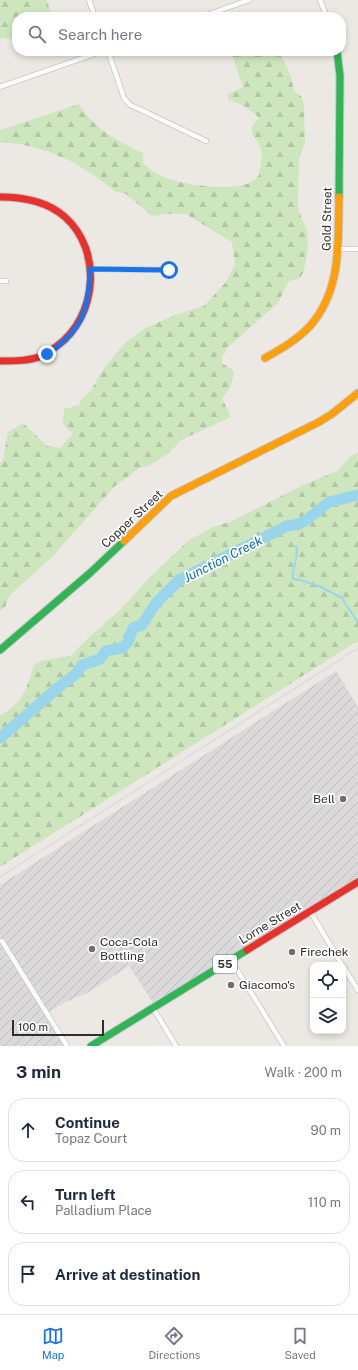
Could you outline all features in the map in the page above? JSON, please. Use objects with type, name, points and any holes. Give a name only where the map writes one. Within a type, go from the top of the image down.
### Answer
[{"type":"street","points":[[89,0],[93,12]]},
{"type":"street","points":[[215,12],[249,0]]},
{"type":"street","points":[[320,0],[325,12]]},
{"type":"street","points":[[0,87],[89,56]]},
{"type":"street","points":[[110,56],[126,101],[137,108],[206,141]]},
{"type":"street","name":"Gold Street","points":[[265,358],[287,346],[301,336],[320,313],[326,303],[334,283],[337,270],[338,248],[340,76],[338,56]]},
{"type":"street","points":[[0,197],[27,198],[46,204],[64,216],[76,228],[82,239],[88,253],[90,269],[88,302],[83,316],[75,330],[61,345],[47,354],[30,360],[0,361]]},
{"type":"street","points":[[338,248],[358,249]]},
{"type":"street","points":[[90,269],[169,270]]},
{"type":"street","name":"Copper Street","points":[[0,650],[81,581],[171,496],[319,422],[332,414],[358,393]]},
{"type":"street","name":"Lorne Street","points":[[91,1046],[358,882]]},
{"type":"street","points":[[310,911],[341,962]]},
{"type":"street","points":[[2,941],[67,1046]]},
{"type":"street","points":[[231,960],[284,1046]]},
{"type":"street","points":[[346,971],[358,990]]},
{"type":"street","points":[[153,1008],[176,1046]]},
{"type":"shaded area","points":[[336,671],[358,707],[358,882],[156,1007],[129,966],[87,993],[66,1002],[47,1013],[68,1046],[0,1046],[0,885]]},
{"type":"green space","points":[[0,0],[47,0],[51,12],[12,12],[12,39],[0,38]]},
{"type":"green space","points":[[232,56],[281,56],[291,76],[294,91],[301,96],[304,105],[305,142],[299,158],[298,209],[307,231],[308,245],[303,273],[299,279],[289,281],[278,303],[228,347],[222,357],[222,363],[234,371],[231,386],[222,398],[231,417],[181,440],[169,453],[149,466],[140,468],[115,486],[53,556],[9,596],[5,607],[0,611],[0,463],[3,460],[8,432],[23,423],[47,446],[61,448],[73,434],[63,424],[64,409],[79,405],[81,400],[90,392],[104,368],[127,341],[146,328],[175,315],[204,306],[226,282],[235,264],[232,242],[186,214],[152,216],[126,194],[116,192],[73,162],[47,151],[20,144],[0,142],[0,130],[79,104],[85,113],[99,127],[116,139],[143,153],[143,163],[158,174],[178,181],[203,186],[240,186],[249,183],[259,175],[262,155],[261,149],[252,134],[252,127],[259,118],[245,107],[228,100],[228,94],[243,87]]},
{"type":"green space","points":[[358,452],[358,641],[0,867],[0,715],[8,711],[19,700],[29,681],[34,665],[41,661],[72,655],[88,638],[120,610],[148,579],[188,541],[213,527],[232,521],[303,485],[337,471],[350,457]]},
{"type":"waterway","name":"Junction Creek","points":[[0,738],[76,674],[82,665],[100,659],[106,651],[122,648],[128,642],[133,628],[142,625],[156,603],[179,580],[287,526],[299,524],[305,521],[329,502],[358,495]]},
{"type":"waterway","name":"Junction Creek","points":[[298,530],[299,524]]},
{"type":"waterway","points":[[296,546],[297,555],[293,571],[293,579],[319,586],[342,598],[358,623]]},
{"type":"railway","points":[[0,877],[358,648]]},
{"type":"traffic: fast","points":[[338,56],[340,76],[339,197]]},
{"type":"traffic: fast","points":[[0,650],[90,573],[124,541]]},
{"type":"traffic: fast","points":[[91,1046],[247,950]]},
{"type":"traffic: slow","points":[[265,358],[300,336],[310,326],[328,297],[333,281],[338,248],[339,197]]},
{"type":"traffic: slow","points":[[124,541],[171,496],[319,422],[332,414],[358,393]]},
{"type":"traffic: jam","points":[[0,197],[34,201],[50,207],[65,217],[77,231],[85,247],[90,265],[90,283],[87,301],[80,318],[70,334],[57,346],[46,354],[37,358],[0,361]]},
{"type":"traffic: jam","points":[[247,950],[358,882]]},
{"type":"place","name":"Bell","points":[[343,799]]},
{"type":"place","name":"Coca-Cola Bottling","points":[[92,949]]},
{"type":"place","name":"Firechek","points":[[292,952]]},
{"type":"place","name":"Giacomo's","points":[[231,985]]},
{"type":"route","points":[[47,354],[61,345],[75,330],[83,316],[88,302],[90,269],[169,270]]}]
